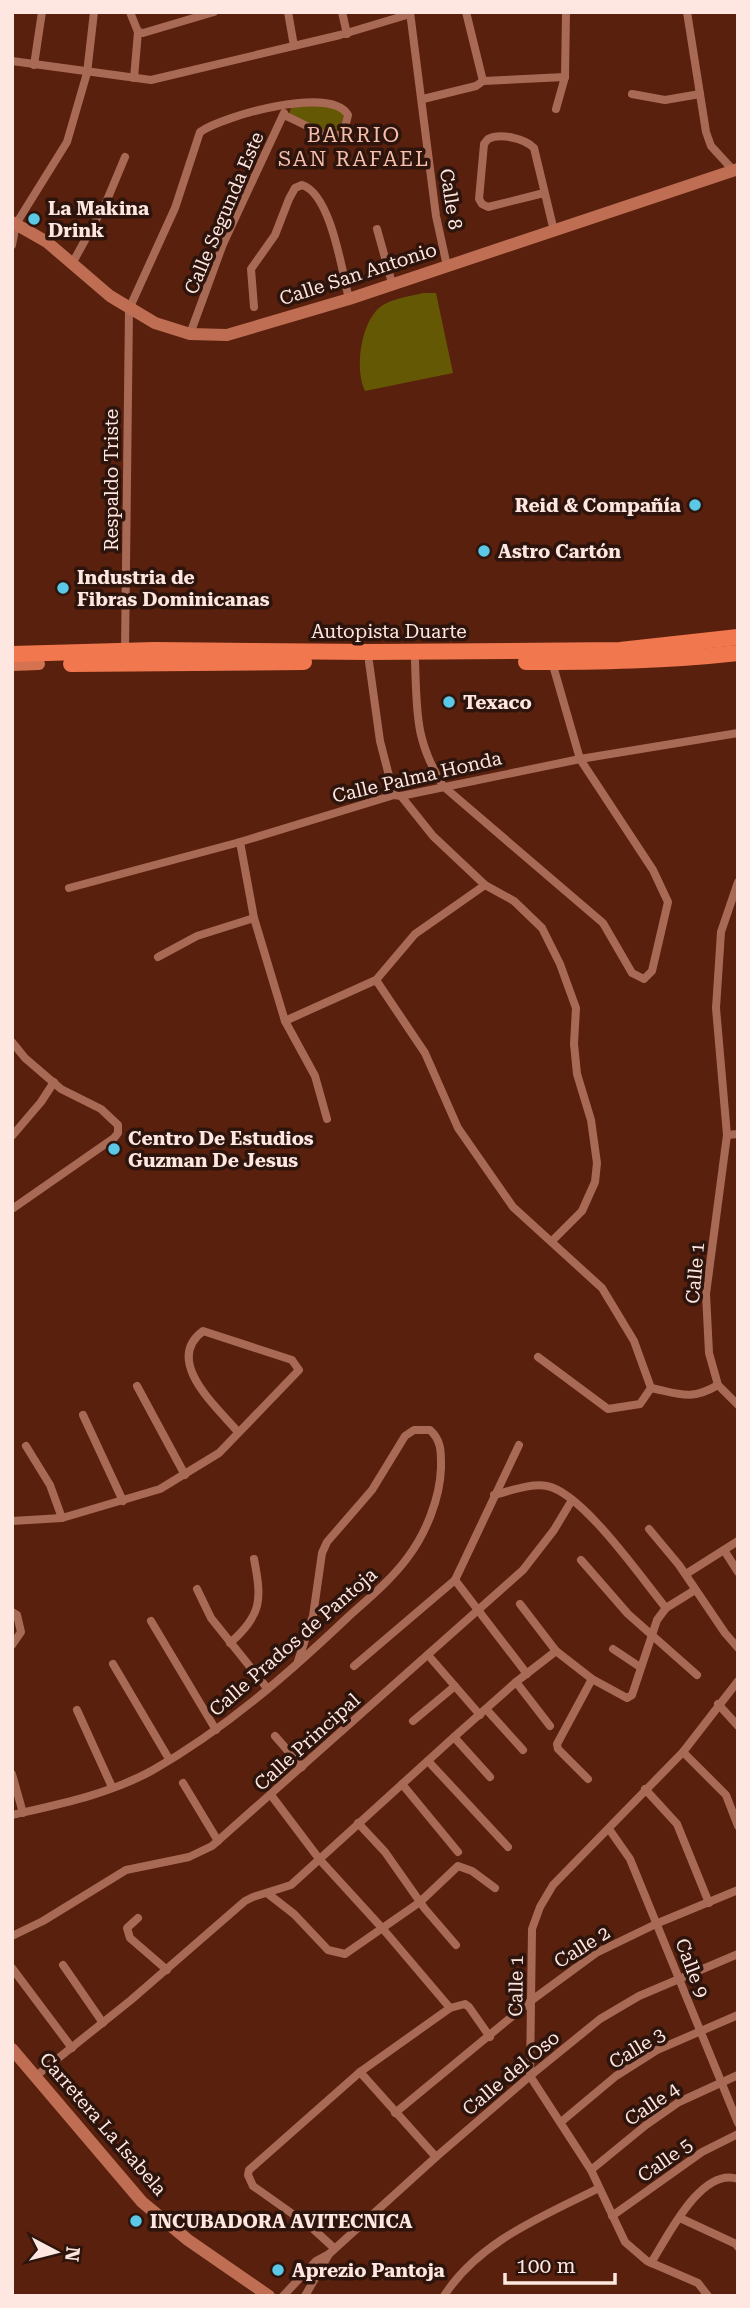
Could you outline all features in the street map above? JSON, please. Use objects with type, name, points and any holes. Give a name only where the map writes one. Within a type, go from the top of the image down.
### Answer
[{"type":"highway","name":"Autopista Duarte","points":[[39,659],[125,651],[620,650],[738,637]]},
{"type":"highway","name":"Autopista Duarte","points":[[39,659],[618,662],[738,653]]},
{"type":"highway","points":[[12,654],[39,659]]},
{"type":"highway","points":[[12,665],[39,659]]},
{"type":"street","points":[[34,65],[42,12]]},
{"type":"street","points":[[12,245],[14,223],[67,142],[87,73],[94,12]]},
{"type":"street","points":[[130,12],[138,32],[134,78]]},
{"type":"street","points":[[138,32],[214,12]]},
{"type":"street","points":[[288,12],[294,47]]},
{"type":"street","points":[[342,12],[346,34]]},
{"type":"street","points":[[466,12],[483,81]]},
{"type":"street","points":[[556,109],[565,77],[566,12]]},
{"type":"street","points":[[687,12],[706,132],[711,146],[735,170]]},
{"type":"street","points":[[12,61],[151,80],[346,34],[410,13]]},
{"type":"street","name":"Calle 8","points":[[410,13],[436,216],[447,266]]},
{"type":"street","points":[[423,100],[476,86],[483,81],[565,77]]},
{"type":"street","points":[[632,94],[665,100],[700,94]]},
{"type":"street","points":[[129,309],[175,208],[200,132],[210,126],[268,107],[300,102],[339,106],[346,111],[348,121],[341,135],[330,137],[301,121],[283,115]]},
{"type":"street","name":"Calle Segunda Este","points":[[190,334],[223,244],[288,104]]},
{"type":"street","points":[[544,193],[488,206],[482,204],[479,199],[484,144],[488,139],[498,136],[523,141],[534,148],[554,231]]},
{"type":"street","points":[[73,262],[107,200],[125,157]]},
{"type":"street","name":"Calle San Antonio","points":[[14,223],[47,242],[110,296],[155,323],[190,334],[228,335],[349,299],[735,170]]},
{"type":"street","points":[[254,307],[251,269],[275,235],[295,188],[302,185],[309,188],[323,207],[349,299]]},
{"type":"street","points":[[377,229],[392,284]]},
{"type":"street","name":"Respaldo Triste","points":[[125,651],[129,309]]},
{"type":"street","points":[[415,661],[417,725],[428,762],[443,786],[603,923],[632,973],[644,979],[652,971],[667,902],[653,870],[580,759],[552,662]]},
{"type":"street","points":[[369,662],[380,741],[398,795],[433,836],[485,885],[514,901],[542,928],[561,964],[576,1009],[574,1044],[577,1074],[591,1119],[597,1163],[595,1182],[582,1211],[552,1241]]},
{"type":"street","name":"Calle Palma Honda","points":[[69,888],[240,842],[398,795],[580,759],[738,733]]},
{"type":"street","points":[[240,842],[254,918],[285,1021],[314,1076],[327,1119]]},
{"type":"street","name":"Calle 1","points":[[738,882],[721,932],[716,1008],[727,1135],[706,1294],[709,1353],[718,1385],[738,1405]]},
{"type":"street","points":[[285,1021],[376,980],[415,934],[485,885]]},
{"type":"street","points":[[158,957],[197,936],[254,918]]},
{"type":"street","points":[[376,980],[425,1053],[458,1128],[513,1207],[602,1288],[634,1341],[652,1388]]},
{"type":"street","points":[[12,1042],[25,1058],[61,1089],[101,1109],[118,1125],[118,1133],[12,1209]]},
{"type":"street","points":[[12,1136],[54,1082]]},
{"type":"street","points":[[727,1135],[738,1134]]},
{"type":"street","points":[[12,1521],[62,1518],[160,1489],[219,1453],[299,1370],[292,1360],[203,1331],[193,1339],[189,1353],[190,1371],[205,1394],[238,1432]]},
{"type":"street","points":[[538,1357],[608,1409],[640,1404],[652,1388]]},
{"type":"street","points":[[652,1388],[685,1396],[702,1395],[718,1385]]},
{"type":"street","points":[[137,1386],[185,1475]]},
{"type":"street","points":[[83,1415],[123,1501]]},
{"type":"street","name":"Calle Prados de Pantoja","points":[[12,1815],[90,1796],[152,1771],[244,1711],[398,1570],[420,1538],[440,1479],[439,1441],[430,1430],[414,1430],[405,1436],[397,1445],[372,1490],[327,1542],[321,1553],[313,1616],[298,1661]]},
{"type":"street","points":[[354,1666],[455,1580],[519,1445]]},
{"type":"street","points":[[26,1446],[50,1485],[62,1518]]},
{"type":"street","points":[[494,1495],[547,1486],[559,1491],[599,1525],[666,1608]]},
{"type":"street","name":"Calle Principal","points":[[12,1936],[126,1870],[189,1857],[218,1841],[523,1570],[539,1551],[572,1500]]},
{"type":"street","points":[[649,1529],[686,1574],[738,1647]]},
{"type":"street","points":[[686,1574],[738,1541]]},
{"type":"street","points":[[724,1550],[738,1572]]},
{"type":"street","points":[[230,1643],[244,1631],[258,1611],[260,1598],[254,1559]]},
{"type":"street","points":[[581,1560],[613,1600],[697,1675]]},
{"type":"street","points":[[455,1580],[527,1674]]},
{"type":"street","points":[[197,1589],[211,1618],[267,1688]]},
{"type":"street","points":[[520,1604],[556,1651],[592,1679],[630,1698],[657,1620],[666,1608],[695,1590]]},
{"type":"street","points":[[12,1612],[17,1615],[21,1632],[12,1645]]},
{"type":"street","points":[[151,1622],[216,1730]]},
{"type":"street","points":[[613,1649],[640,1667]]},
{"type":"street","points":[[36,2076],[167,1970],[245,1901],[292,1885],[516,1682],[556,1651]]},
{"type":"street","points":[[428,1655],[454,1686],[523,1750]]},
{"type":"street","points":[[113,1664],[169,1759]]},
{"type":"street","points":[[588,1779],[558,1749],[557,1744],[592,1679]]},
{"type":"street","name":"Calle 1","points":[[530,2076],[532,1929],[540,1907],[553,1885],[683,1752],[738,1681]]},
{"type":"street","points":[[516,1682],[550,1726]]},
{"type":"street","points":[[413,1721],[454,1686]]},
{"type":"street","points":[[718,1704],[738,1726]]},
{"type":"street","points":[[77,1710],[112,1787]]},
{"type":"street","points":[[275,1736],[302,1767]]},
{"type":"street","points":[[454,1737],[490,1777]]},
{"type":"street","points":[[683,1752],[726,1796],[738,1826]]},
{"type":"street","points":[[428,1761],[508,1847]]},
{"type":"street","points":[[12,1774],[23,1813]]},
{"type":"street","points":[[183,1783],[218,1841]]},
{"type":"street","points":[[402,1784],[458,1852]]},
{"type":"street","points":[[645,1789],[677,1824],[709,1903]]},
{"type":"street","points":[[271,1795],[320,1860],[450,2008]]},
{"type":"street","points":[[358,1823],[394,1864],[420,1902],[456,1945]]},
{"type":"street","name":"Calle 9","points":[[609,1829],[630,1859],[738,2123]]},
{"type":"street","points":[[267,1893],[294,1914],[332,1953],[348,1953],[420,1902],[458,1866],[472,1871],[495,1888]]},
{"type":"street","name":"Calle 2","points":[[395,2113],[596,1952],[658,1923],[738,1891]]},
{"type":"street","points":[[138,1919],[127,1928],[130,1938],[167,1970]]},
{"type":"street","name":"Calle del Oso","points":[[283,2296],[316,2261],[331,2251],[436,2157],[600,2019],[639,1996],[738,1954]]},
{"type":"street","points":[[63,1965],[103,2023]]},
{"type":"street","points":[[12,1968],[72,2048]]},
{"type":"street","points":[[331,2251],[311,2227],[253,2186],[248,2175],[253,2166],[360,2072],[450,2008],[464,2004],[469,2007],[489,2037]]},
{"type":"street","name":"Calle 3","points":[[561,2122],[616,2076],[657,2050],[738,2015]]},
{"type":"street","name":"Carretera La Isabela","points":[[12,2049],[142,2202],[188,2240],[269,2296]]},
{"type":"street","points":[[360,2072],[436,2157]]},
{"type":"street","name":"Calle 4","points":[[591,2170],[678,2102],[738,2075]]},
{"type":"street","points":[[530,2076],[591,2170],[625,2242],[651,2263],[698,2283],[708,2296]]},
{"type":"street","name":"Calle 5","points":[[612,2216],[702,2152],[738,2134]]},
{"type":"street","points":[[651,2263],[690,2199],[718,2179],[738,2179]]},
{"type":"street","points":[[444,2296],[468,2266],[512,2232],[599,2188]]},
{"type":"street","points":[[680,2218],[738,2247]]},
{"type":"street","name":"Calle del Oso","points":[[304,2296],[331,2251]]},
{"type":"shaded area","points":[[331,105],[344,113],[340,132],[330,135],[289,113],[292,106]]},
{"type":"shaded area","points":[[423,293],[436,293],[453,373],[365,391],[360,361],[363,339],[371,319],[385,304]]},
{"type":"place","name":"La Makina Drink","points":[[34,219]]},
{"type":"place","name":"Reid & Compañía","points":[[695,505]]},
{"type":"place","name":"Astro Cartón","points":[[484,551]]},
{"type":"place","name":"Industria de Fibras Dominicanas","points":[[63,588]]},
{"type":"place","name":"Texaco","points":[[449,702]]},
{"type":"place","name":"Centro De Estudios Guzman De Jesus","points":[[114,1149]]},
{"type":"place","name":"INCUBADORA AVITECNICA","points":[[136,2221]]},
{"type":"place","name":"Aprezio Pantoja","points":[[278,2270]]},
{"type":"district","name":"BARRIO SAN RAFAEL","points":[[354,147]]}]
